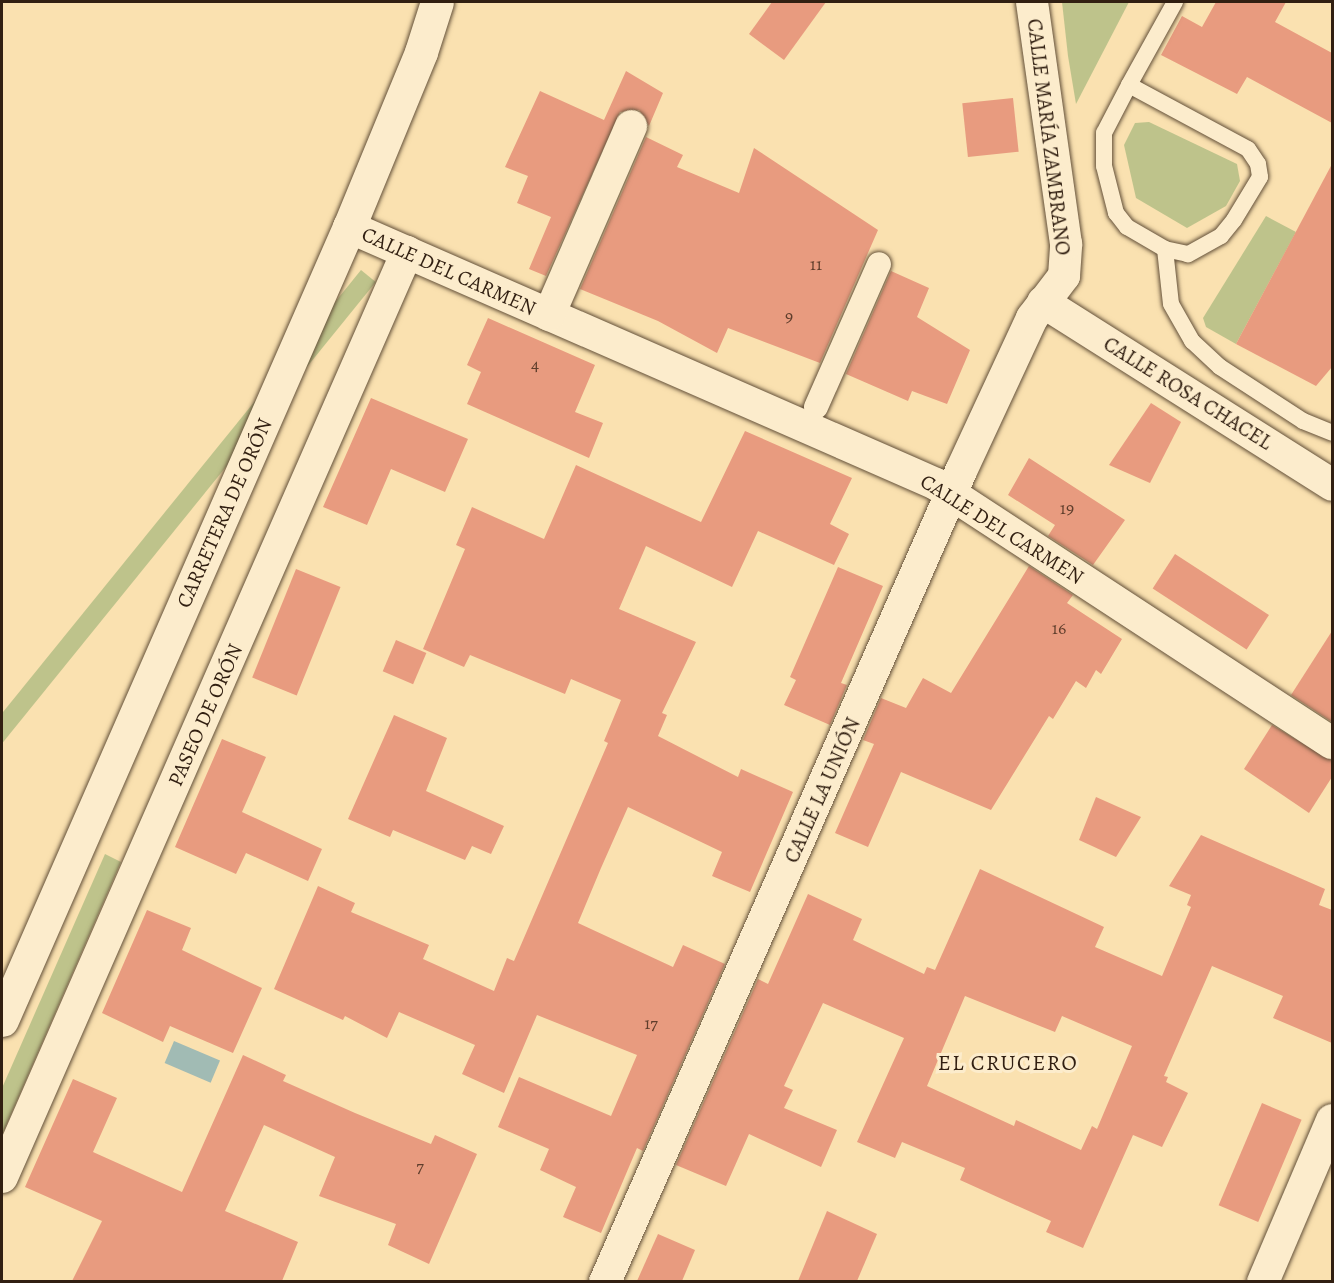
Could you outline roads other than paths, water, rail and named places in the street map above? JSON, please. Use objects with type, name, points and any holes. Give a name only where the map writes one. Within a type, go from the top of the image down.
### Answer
[{"type":"street","name":"CARRETERA DE ORÓN","points":[[2,1020],[349,227],[421,52],[437,2]]},
{"type":"street","name":"CALLE MARÍA ZAMBRANO","points":[[1032,2],[1065,244],[1064,276],[1043,302]]},
{"type":"street","name":"CALLE DEL CARMEN","points":[[549,315],[631,126]]},
{"type":"street","name":"CALLE DEL CARMEN","points":[[349,227],[951,494],[1332,743]]},
{"type":"street","name":"PASEO DE ORÓN","points":[[2,1177],[407,252]]},
{"type":"street","points":[[816,407],[879,264]]},
{"type":"street","name":"CALLE ROSA CHACEL","points":[[1043,302],[1332,485]]},
{"type":"street","name":"CALLE LA UNIÓN","points":[[605,1281],[951,494],[1032,318],[1043,302]]},
{"type":"street","points":[[1263,1281],[1332,1120]]},
{"type":"lane","points":[[1129,85],[1248,149],[1258,164],[1260,177],[1247,202],[1221,236],[1188,254],[1165,249],[1127,227],[1116,213],[1109,193],[1104,133],[1129,85],[1175,2]]},
{"type":"lane","points":[[1165,249],[1171,303],[1192,341],[1220,367],[1303,421],[1332,433]]},
{"type":"water","points":[[174,1041],[220,1061],[211,1083],[165,1063]]},
{"type":"district","name":"EL CRUCERO","points":[[1008,1064]]}]
